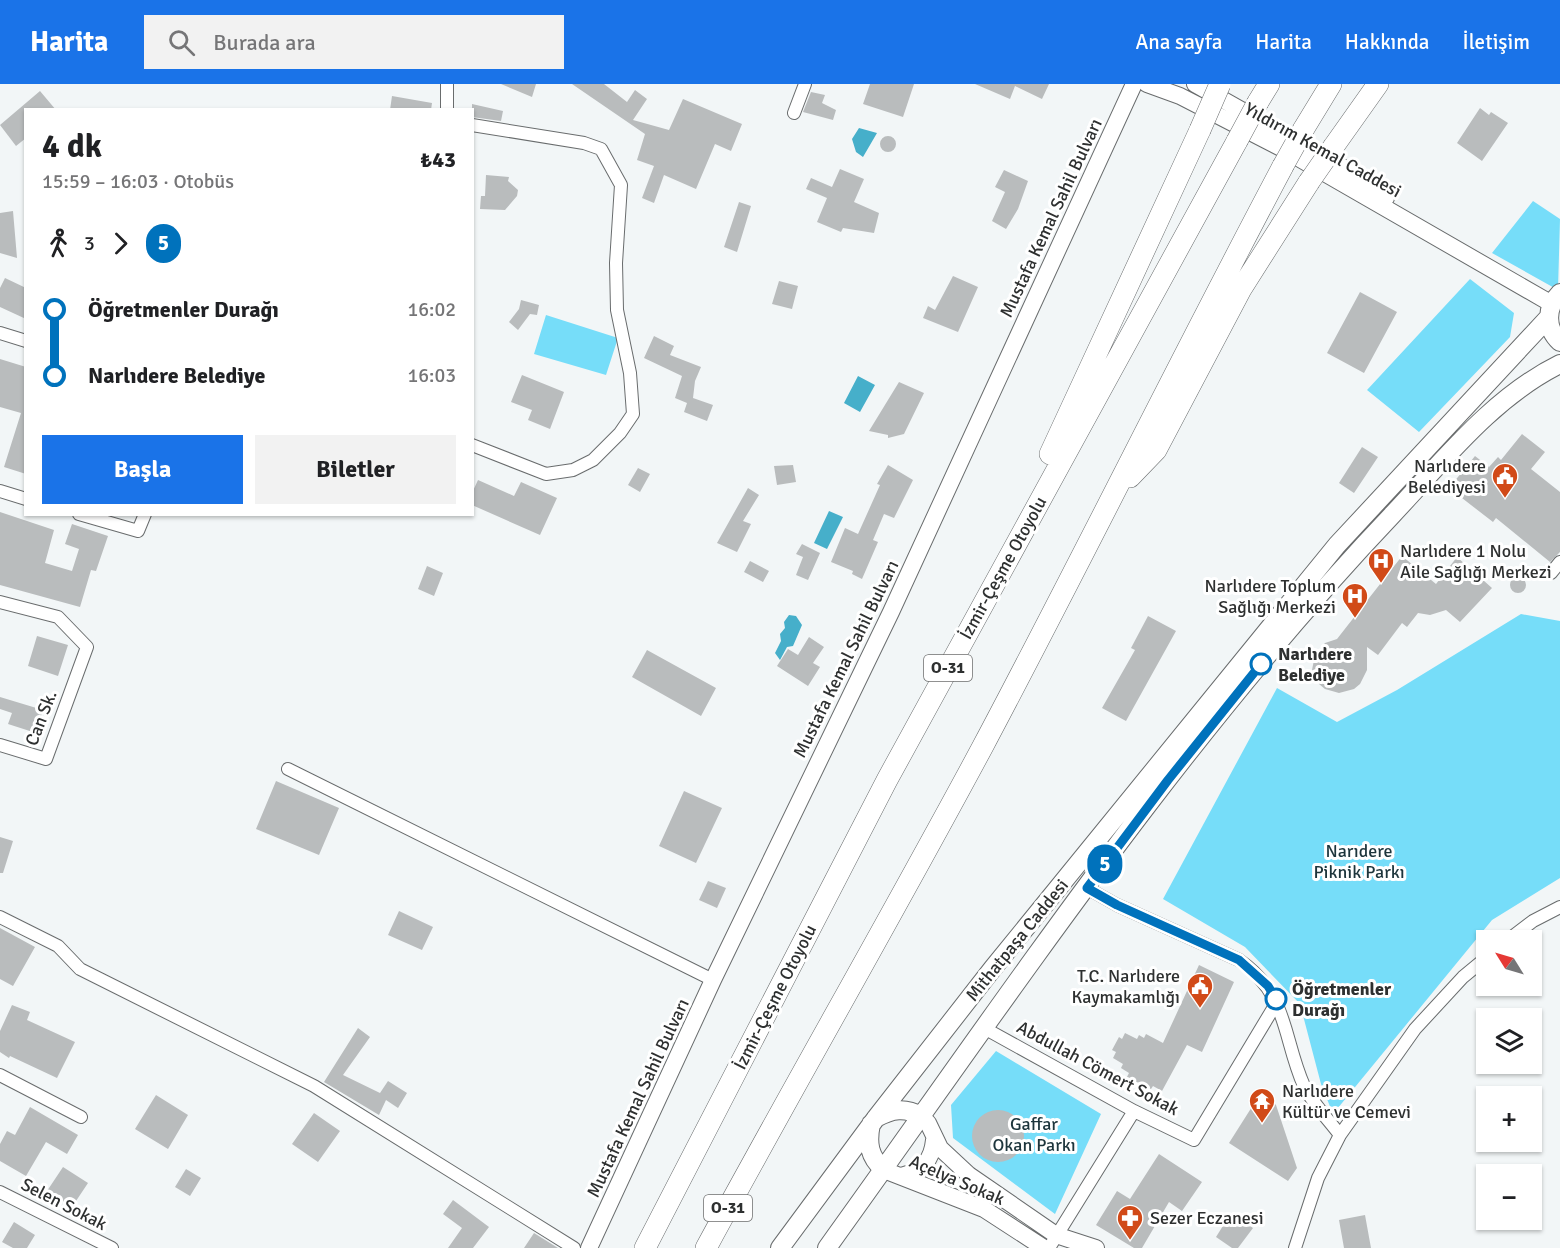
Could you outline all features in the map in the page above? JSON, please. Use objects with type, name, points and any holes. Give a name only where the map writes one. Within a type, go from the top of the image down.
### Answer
[{"type":"highway","points":[[887,780],[1059,435],[1220,84]]},
{"type":"highway","name":"O-31","points":[[706,1248],[982,747],[1116,493],[1197,327],[1283,166],[1331,84]]},
{"type":"highway","points":[[1116,493],[1156,450],[1241,289],[1309,182],[1378,84]]},
{"type":"highway","name":"İzmir-Çeşme Otoyolu","points":[[645,1248],[887,780],[1263,93]]},
{"type":"main road","name":"Mustafa Kemal Sahil Bulvarı","points":[[589,1248],[713,980],[891,612],[1134,84]]},
{"type":"main road","name":"Yıldırım Kemal Caddesi","points":[[1147,84],[1180,96],[1281,148],[1553,305]]},
{"type":"main road","name":"Yıldırım Kemal Caddesi","points":[[1195,84],[1367,181],[1414,223]]},
{"type":"main road","points":[[1553,305],[1550,328],[1560,342]]},
{"type":"main road","name":"Mithatpaşa Caddesi","points":[[780,1248],[874,1121],[993,968],[1336,545],[1553,305]]},
{"type":"main road","name":"Mithatpaşa Caddesi","points":[[827,1248],[984,1028],[1216,719],[1360,549],[1510,394],[1560,364]]},
{"type":"main road","points":[[884,1170],[871,1154],[869,1135],[874,1121],[886,1112],[904,1110],[921,1116]]},
{"type":"main road","name":"Açelya Sokak","points":[[921,1116],[927,1123],[934,1140],[951,1161],[1052,1241],[1096,1248]]},
{"type":"main road","points":[[902,1176],[922,1168],[933,1150],[934,1140]]},
{"type":"main road","name":"Açelya Sokak","points":[[884,1170],[984,1209],[1044,1248]]},
{"type":"street","points":[[447,84],[447,108]]},
{"type":"street","points":[[794,112],[805,84]]},
{"type":"street","points":[[474,125],[584,143],[601,149],[611,163],[621,185],[615,263],[616,310],[630,373],[633,414],[620,433],[593,460],[573,470],[546,474],[474,447]]},
{"type":"street","points":[[0,333],[24,340]]},
{"type":"street","points":[[0,491],[24,498]]},
{"type":"street","points":[[87,516],[138,531],[145,516]]},
{"type":"street","points":[[1551,573],[1560,562]]},
{"type":"street","name":"Can Sk.","points":[[0,602],[58,617],[87,647],[46,759],[0,745]]},
{"type":"street","points":[[288,769],[713,980]]},
{"type":"street","points":[[1087,888],[1117,905],[1239,960],[1268,986],[1277,1002],[1304,1084],[1311,1098],[1340,1135]]},
{"type":"street","points":[[1522,930],[1533,921],[1560,907]]},
{"type":"street","points":[[0,917],[58,946],[80,969],[314,1086],[574,1248]]},
{"type":"street","points":[[1295,1248],[1318,1178],[1340,1135],[1415,1029],[1463,977],[1476,966]]},
{"type":"street","name":"Abdullah Cömert Sokak","points":[[984,1028],[1134,1111],[1194,1140],[1277,1002]]},
{"type":"street","points":[[0,1075],[81,1117]]},
{"type":"street","points":[[1052,1241],[1134,1111]]},
{"type":"street","name":"Selen Sokak","points":[[0,1192],[112,1248]]},
{"type":"green space","points":[[1533,201],[1560,219],[1558,290],[1492,253]]},
{"type":"green space","points":[[1470,279],[1514,313],[1510,337],[1419,432],[1367,390]]},
{"type":"green space","points":[[546,315],[618,338],[606,375],[534,354]]},
{"type":"green space","name":"Narıdere Piknik Parkı","points":[[1521,614],[1560,621],[1560,878],[1492,920],[1484,930],[1476,930],[1476,940],[1333,1114],[1321,1084],[1300,1004],[1245,947],[1163,899],[1277,688],[1337,722],[1397,690]]},
{"type":"green space","name":"Gaffar Okan Parkı","points":[[996,1051],[1101,1114],[1055,1214],[953,1138],[951,1105]]},
{"type":"shaded area","points":[[859,128],[877,133],[863,157],[856,152],[852,139]]},
{"type":"shaded area","points":[[858,376],[875,385],[860,412],[844,403]]},
{"type":"shaded area","points":[[829,511],[843,517],[827,549],[814,543]]},
{"type":"shaded area","points":[[789,615],[796,616],[802,625],[793,646],[787,647],[780,660],[775,653],[781,641],[780,634],[785,628],[784,622]]},
{"type":"building","points":[[501,84],[536,84],[532,97]]},
{"type":"building","points":[[572,84],[604,84],[627,102],[635,90],[647,99],[633,120],[669,130],[683,99],[742,124],[731,151],[715,144],[696,189],[664,175],[654,203],[642,198],[654,166],[637,160],[645,134]]},
{"type":"building","points":[[870,84],[914,84],[903,117],[863,104]]},
{"type":"building","points":[[975,84],[1049,84],[1042,99],[1015,86],[1010,99]]},
{"type":"building","points":[[40,91],[54,108],[24,108],[24,140],[16,146],[0,125]]},
{"type":"building","points":[[811,92],[825,95],[822,103],[836,110],[833,120],[803,112]]},
{"type":"building","points":[[392,96],[432,103],[431,108],[390,108]]},
{"type":"building","points":[[472,104],[503,111],[501,121],[474,117],[474,108]]},
{"type":"building","points":[[1480,108],[1489,115],[1491,112],[1508,123],[1482,161],[1457,143]]},
{"type":"building","points":[[885,136],[891,136],[896,144],[894,150],[885,152],[880,147],[880,141]]},
{"type":"building","points":[[840,169],[864,179],[854,202],[879,213],[874,233],[843,228],[841,232],[817,222],[827,198],[806,189],[811,178],[832,187]]},
{"type":"building","points":[[1004,170],[1028,181],[1018,209],[1006,229],[992,221],[1005,192],[995,187]]},
{"type":"building","points":[[486,175],[509,177],[508,181],[518,190],[517,196],[505,210],[480,209],[481,196],[485,196]]},
{"type":"building","points":[[739,202],[751,206],[737,252],[724,247]]},
{"type":"building","points":[[13,211],[17,258],[0,253],[0,213]]},
{"type":"building","points":[[953,276],[978,287],[958,332],[923,318],[928,306],[935,310]]},
{"type":"building","points":[[5,278],[24,287],[24,318],[0,307],[0,288]]},
{"type":"building","points":[[779,281],[798,286],[792,309],[772,304]]},
{"type":"building","points":[[1360,292],[1397,312],[1364,373],[1327,353]]},
{"type":"building","points":[[521,300],[539,305],[537,315],[530,314],[518,330],[509,322],[519,309]]},
{"type":"building","points":[[654,336],[674,346],[670,355],[701,367],[695,381],[693,398],[713,405],[707,421],[684,412],[687,403],[675,398],[682,376],[644,358]]},
{"type":"building","points":[[0,359],[24,366],[24,473],[4,467],[21,413],[0,407]]},
{"type":"building","points":[[522,375],[564,392],[550,429],[528,420],[532,410],[511,402]]},
{"type":"building","points":[[899,382],[924,393],[904,434],[888,438],[888,435],[869,431]]},
{"type":"building","name":"Narlıdere Belediyesi","points":[[1522,434],[1545,452],[1531,469],[1560,492],[1560,552],[1550,562],[1496,518],[1493,522],[1449,488],[1475,456],[1489,467],[1498,457],[1501,460]]},
{"type":"building","points":[[1362,447],[1378,457],[1354,493],[1339,483]]},
{"type":"building","points":[[793,465],[796,482],[777,485],[774,466]]},
{"type":"building","points":[[888,465],[913,480],[894,518],[884,514],[873,540],[878,542],[862,579],[852,574],[853,571],[831,562],[845,528],[858,534],[880,485],[877,484]]},
{"type":"building","points":[[638,468],[650,474],[640,492],[628,485]]},
{"type":"building","points":[[478,480],[514,496],[521,482],[557,498],[540,535],[474,506],[474,489]]},
{"type":"building","points":[[748,488],[759,495],[743,521],[751,524],[737,552],[717,543]]},
{"type":"building","points":[[0,512],[54,530],[45,563],[72,571],[79,549],[65,544],[72,524],[108,536],[96,571],[91,570],[80,607],[0,585]]},
{"type":"building","points":[[802,544],[820,553],[808,580],[796,575],[803,557],[796,554]]},
{"type":"building","points":[[1402,556],[1436,584],[1457,557],[1492,588],[1460,622],[1446,610],[1430,615],[1418,613],[1407,627],[1402,623],[1378,655],[1367,647],[1367,670],[1360,684],[1354,689],[1339,693],[1325,689],[1319,684],[1312,670],[1315,655],[1325,643],[1337,639]]},
{"type":"building","points":[[750,561],[769,571],[763,582],[744,572]]},
{"type":"building","points":[[427,566],[443,573],[434,596],[418,589]]},
{"type":"building","points":[[1515,577],[1521,577],[1526,585],[1524,591],[1515,593],[1510,588],[1510,582]]},
{"type":"building","points":[[1148,616],[1176,631],[1126,721],[1102,708],[1135,650],[1131,648]]},
{"type":"building","points":[[37,636],[68,645],[58,676],[28,666]]},
{"type":"building","points":[[809,637],[824,647],[813,663],[820,667],[808,686],[777,666],[788,649],[798,655]]},
{"type":"building","points":[[647,650],[716,688],[701,716],[632,677]]},
{"type":"building","points":[[0,697],[43,710],[36,733],[8,724],[12,713],[0,709]]},
{"type":"building","points":[[276,781],[339,808],[319,855],[256,829]]},
{"type":"building","points":[[684,791],[722,808],[696,863],[659,846]]},
{"type":"building","points":[[0,837],[13,841],[3,873],[0,873]]},
{"type":"building","points":[[708,881],[726,888],[717,908],[699,900]]},
{"type":"building","points":[[399,911],[433,927],[422,950],[388,935]]},
{"type":"building","points":[[0,928],[35,947],[13,986],[0,979]]},
{"type":"building","points":[[1199,965],[1234,982],[1202,1052],[1187,1045],[1162,1091],[1153,1086],[1151,1089],[1127,1077],[1129,1073],[1121,1068],[1123,1064],[1113,1058],[1116,1052],[1112,1050],[1119,1037],[1122,1039],[1125,1033],[1137,1039],[1139,1035],[1144,1038],[1146,1034],[1163,1043]]},
{"type":"building","points":[[12,1005],[30,1012],[27,1020],[75,1042],[57,1078],[0,1052],[0,1031]]},
{"type":"building","points":[[358,1028],[370,1037],[343,1075],[380,1093],[388,1081],[407,1093],[398,1108],[386,1100],[379,1115],[324,1082]]},
{"type":"building","name":"Narlıdere Kültür ve Cemevi","points":[[1262,1091],[1276,1105],[1297,1168],[1288,1181],[1229,1143]]},
{"type":"building","points":[[156,1095],[188,1115],[168,1149],[135,1129]]},
{"type":"building","points":[[30,1107],[78,1135],[67,1154],[46,1142],[26,1176],[0,1161],[0,1144],[7,1131],[15,1135]]},
{"type":"building","points":[[993,1110],[1003,1110],[1017,1117],[1024,1136],[1017,1155],[1003,1162],[993,1162],[983,1158],[976,1151],[972,1141],[972,1131],[976,1121],[983,1114]]},
{"type":"building","points":[[314,1113],[340,1131],[318,1162],[292,1144]]},
{"type":"building","points":[[1159,1154],[1202,1182],[1182,1211],[1169,1202],[1142,1248],[1134,1248],[1096,1225],[1117,1191],[1130,1199]]},
{"type":"building","points":[[63,1167],[88,1183],[72,1207],[47,1191]]},
{"type":"building","points":[[186,1169],[201,1178],[190,1196],[175,1187]]},
{"type":"building","points":[[453,1200],[489,1227],[473,1248],[448,1248],[462,1228],[443,1214]]},
{"type":"building","points":[[1231,1213],[1253,1228],[1238,1248],[1232,1248],[1216,1237]]},
{"type":"building","points":[[1365,1215],[1371,1248],[1344,1248],[1339,1220]]},
{"type":"building","points":[[14,1222],[35,1235],[27,1248],[13,1248],[2,1242]]},
{"type":"building","points":[[534,1233],[558,1248],[524,1248]]},
{"type":"bus line","name":"5","points":[[1261,664],[1168,780],[1087,888],[1117,905],[1239,960],[1254,970],[1276,999]]},
{"type":"place","name":"Narlıdere Belediyesi","points":[[1505,499]]},
{"type":"place","name":"Narlıdere 1 Nolu Aile Sağlığı Merkezi","points":[[1381,584]]},
{"type":"place","name":"Narlıdere Toplum Sağlığı Merkezi","points":[[1355,619]]},
{"type":"place","name":"Narlıdere Belediye","points":[[1261,664]]},
{"type":"place","name":"Öğretmenler Durağı","points":[[1276,999]]},
{"type":"place","name":"T.C. Narlıdere Kaymakamlığı","points":[[1200,1009]]},
{"type":"place","name":"Narlıdere Kültür ve Cemevi","points":[[1262,1124]]},
{"type":"place","name":"Sezer Eczanesi","points":[[1130,1241]]}]
